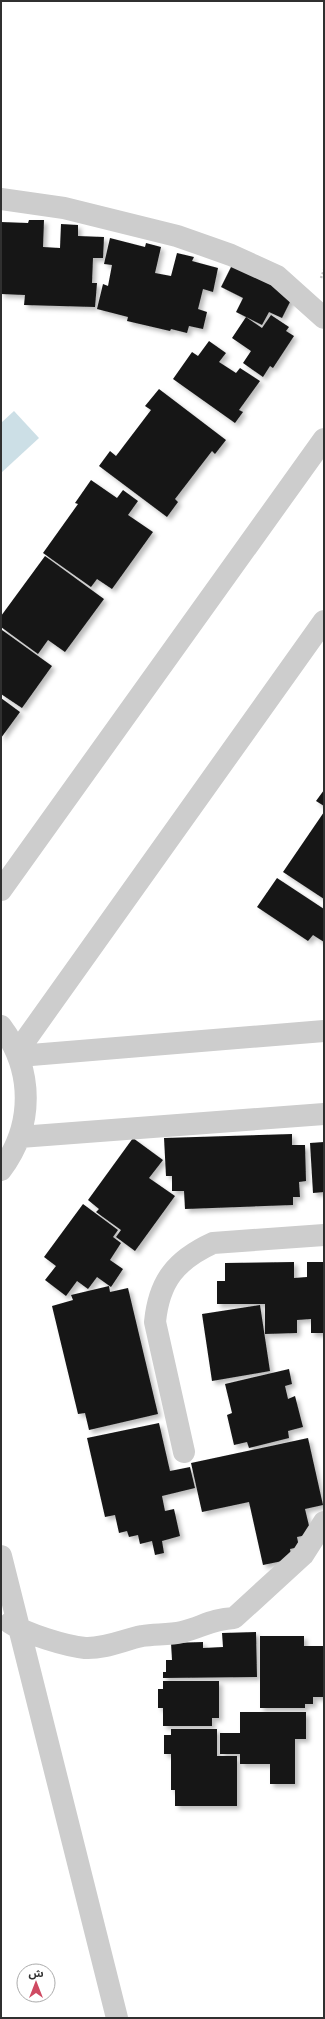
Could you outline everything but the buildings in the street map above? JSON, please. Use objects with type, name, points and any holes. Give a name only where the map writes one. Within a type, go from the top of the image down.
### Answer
[{"type":"street","points":[[1,199],[72,210],[177,236],[231,255],[277,276],[324,318]]},
{"type":"street","points":[[1,890],[324,439]]},
{"type":"street","points":[[18,1054],[324,621]]},
{"type":"street","points":[[1,1026],[18,1054],[24,1076],[27,1096],[25,1117],[20,1137],[11,1157],[1,1170]]},
{"type":"street","points":[[18,1054],[324,1031]]},
{"type":"street","points":[[20,1137],[324,1114]]},
{"type":"street","points":[[184,1452],[155,1322],[157,1305],[162,1288],[171,1273],[188,1257],[213,1244],[324,1235]]},
{"type":"street","points":[[1,1616],[19,1629],[52,1640],[85,1648],[112,1644],[143,1636],[179,1633],[220,1619],[234,1618],[303,1555],[324,1522]]},
{"type":"street","points":[[1,1556],[117,2018]]},
{"type":"shaded area","points":[[14,411],[39,438],[1,473],[1,423]]}]
